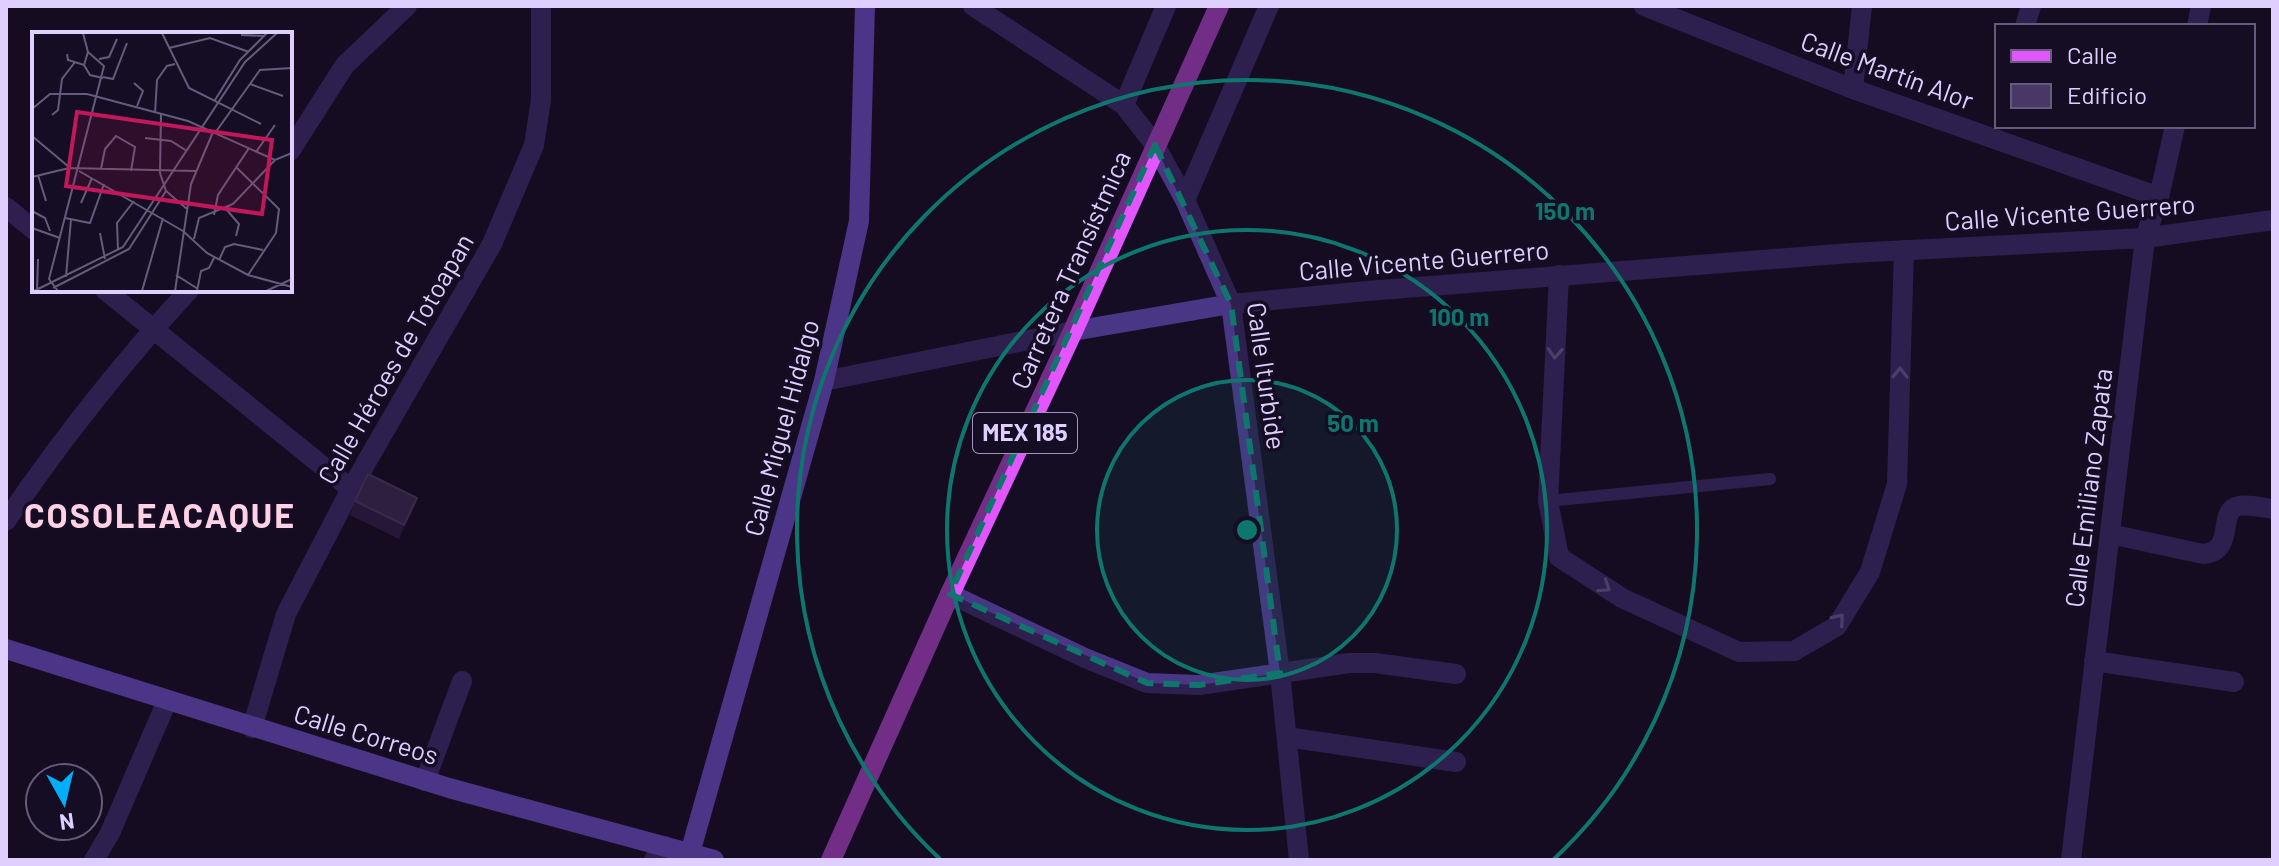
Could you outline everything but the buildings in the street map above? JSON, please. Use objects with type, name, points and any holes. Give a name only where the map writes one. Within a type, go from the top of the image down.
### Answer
[{"type":"main road","name":"Calle Miguel Hidalgo","points":[[690,853],[824,381],[859,221],[865,6]]},
{"type":"main road","name":"Carretera Transístmica","points":[[831,860],[1219,6]]},
{"type":"main road","name":"Calle Correos","points":[[6,649],[659,853],[690,853],[714,860]]},
{"type":"street","points":[[292,148],[345,65],[407,6]]},
{"type":"street","name":"Calle Héroes de Totoapan","points":[[252,728],[286,614],[351,489],[492,244],[534,145],[541,100],[541,6]]},
{"type":"street","name":"Calle Iturbide","points":[[973,6],[1124,105],[1155,145],[1185,200],[1231,304],[1280,673],[1299,860]]},
{"type":"street","points":[[1124,105],[1166,6]]},
{"type":"street","points":[[1185,200],[1269,6]]},
{"type":"street","name":"Calle Martín Alor","points":[[1644,6],[1677,12],[1853,89],[1998,132],[2159,197]]},
{"type":"street","points":[[1853,89],[1862,6]]},
{"type":"street","name":"Calle Emiliano Zapata","points":[[2071,860],[2145,238],[2159,197],[2175,128]]},
{"type":"street","points":[[6,207],[32,228]]},
{"type":"street","name":"Calle Vicente Guerrero","points":[[824,381],[1073,331],[1231,304],[1559,275],[1904,250],[2145,238],[2273,220]]},
{"type":"street","points":[[1559,275],[1548,501],[1559,557],[1622,598],[1739,652],[1794,651],[1837,626],[1870,572],[1897,484],[1904,250]]},
{"type":"street","points":[[107,292],[351,489]]},
{"type":"street","points":[[6,521],[38,474],[152,330],[187,292]]},
{"type":"street","points":[[2110,534],[2203,554],[2213,553],[2220,548],[2229,513],[2234,507],[2273,509]]},
{"type":"street","points":[[950,594],[1085,658],[1147,683],[1199,685],[1349,663],[1375,663],[1456,674]]},
{"type":"street","points":[[2094,661],[2234,682]]},
{"type":"street","points":[[425,781],[462,681]]},
{"type":"street","points":[[94,860],[110,833],[167,701]]},
{"type":"street","points":[[1287,737],[1456,762]]},
{"type":"lane","points":[[1548,501],[1770,479]]},
{"type":"highlighted area","points":[[1155,145],[1231,304],[1280,673],[1199,685],[1147,683],[950,594]]},
{"type":"district","name":"COSOLEACAQUE","points":[[160,516]]}]
